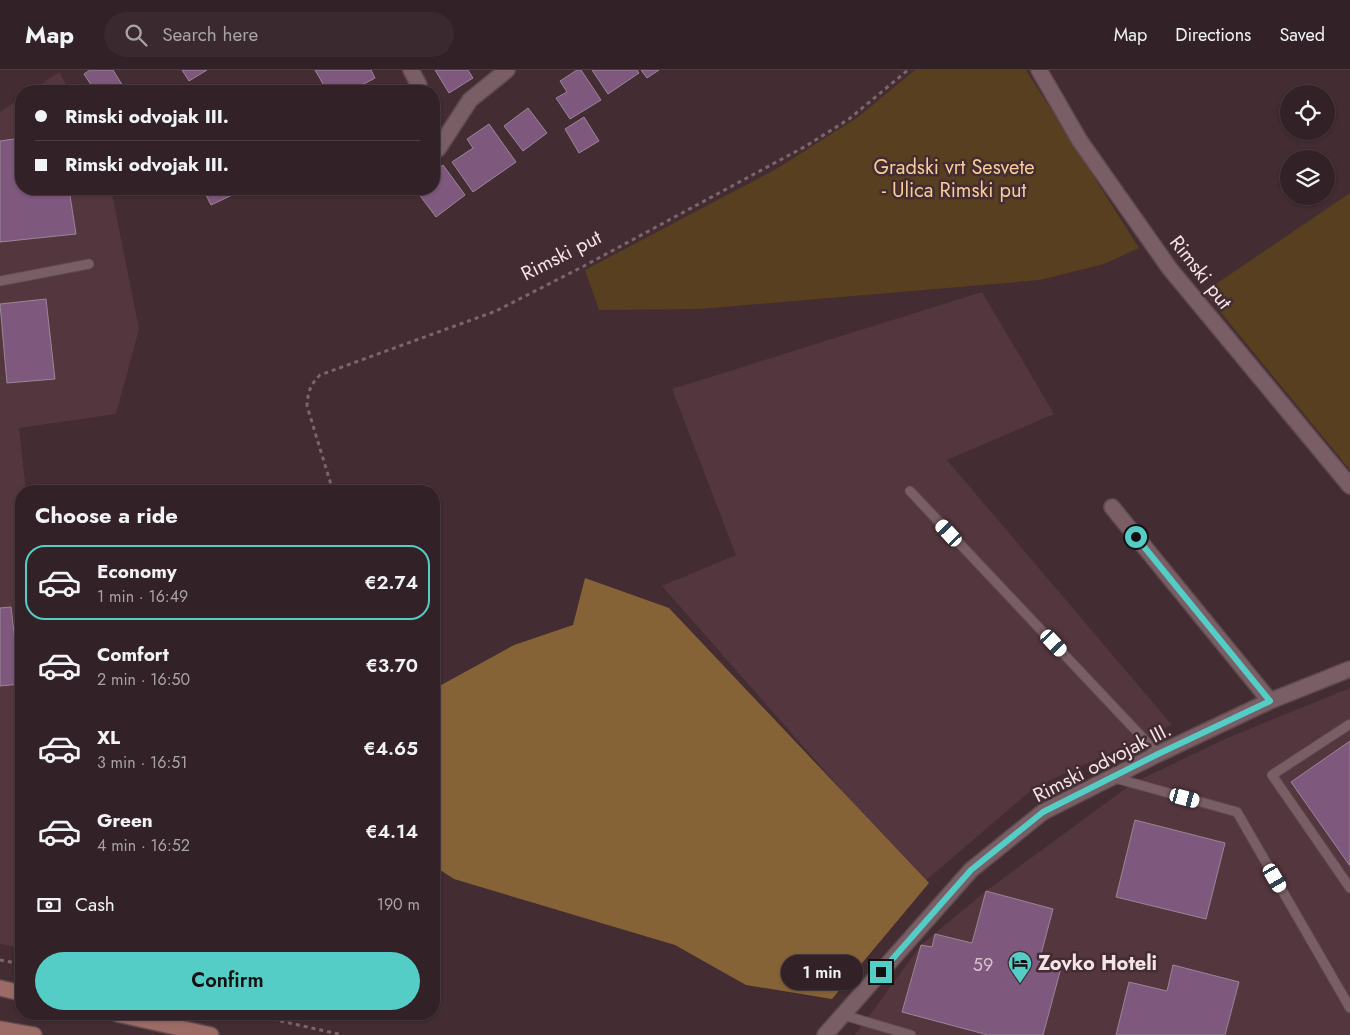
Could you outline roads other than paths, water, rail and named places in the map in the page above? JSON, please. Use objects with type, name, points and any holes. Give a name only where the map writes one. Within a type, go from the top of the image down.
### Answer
[{"type":"main road","points":[[0,988],[15,992]]},
{"type":"main road","points":[[144,1020],[211,1035]]},
{"type":"main road","points":[[0,1029],[34,1035]]},
{"type":"street","points":[[411,70],[419,85]]},
{"type":"street","points":[[440,145],[470,100],[507,70]]},
{"type":"street","name":"Rimski put","points":[[1039,70],[1080,141],[1170,269],[1350,486]]},
{"type":"street","points":[[1112,507],[1270,701]]},
{"type":"street","name":"Rimski odvojak III.","points":[[825,1035],[971,870],[1043,812],[1158,754],[1270,701],[1350,668]]},
{"type":"lane","points":[[0,280],[90,264]]},
{"type":"lane","points":[[910,492],[1158,754]]},
{"type":"lane","points":[[1350,724],[1272,775],[1350,888]]},
{"type":"lane","points":[[1111,777],[1237,812],[1350,1008]]},
{"type":"lane","points":[[843,1015],[911,1035]]},
{"type":"place","name":"Zovko Hoteli","points":[[1020,984]]},
{"type":"park label","name":"Gradski vrt Sesvete - Ulica Rimski put","points":[[954,178]]}]
